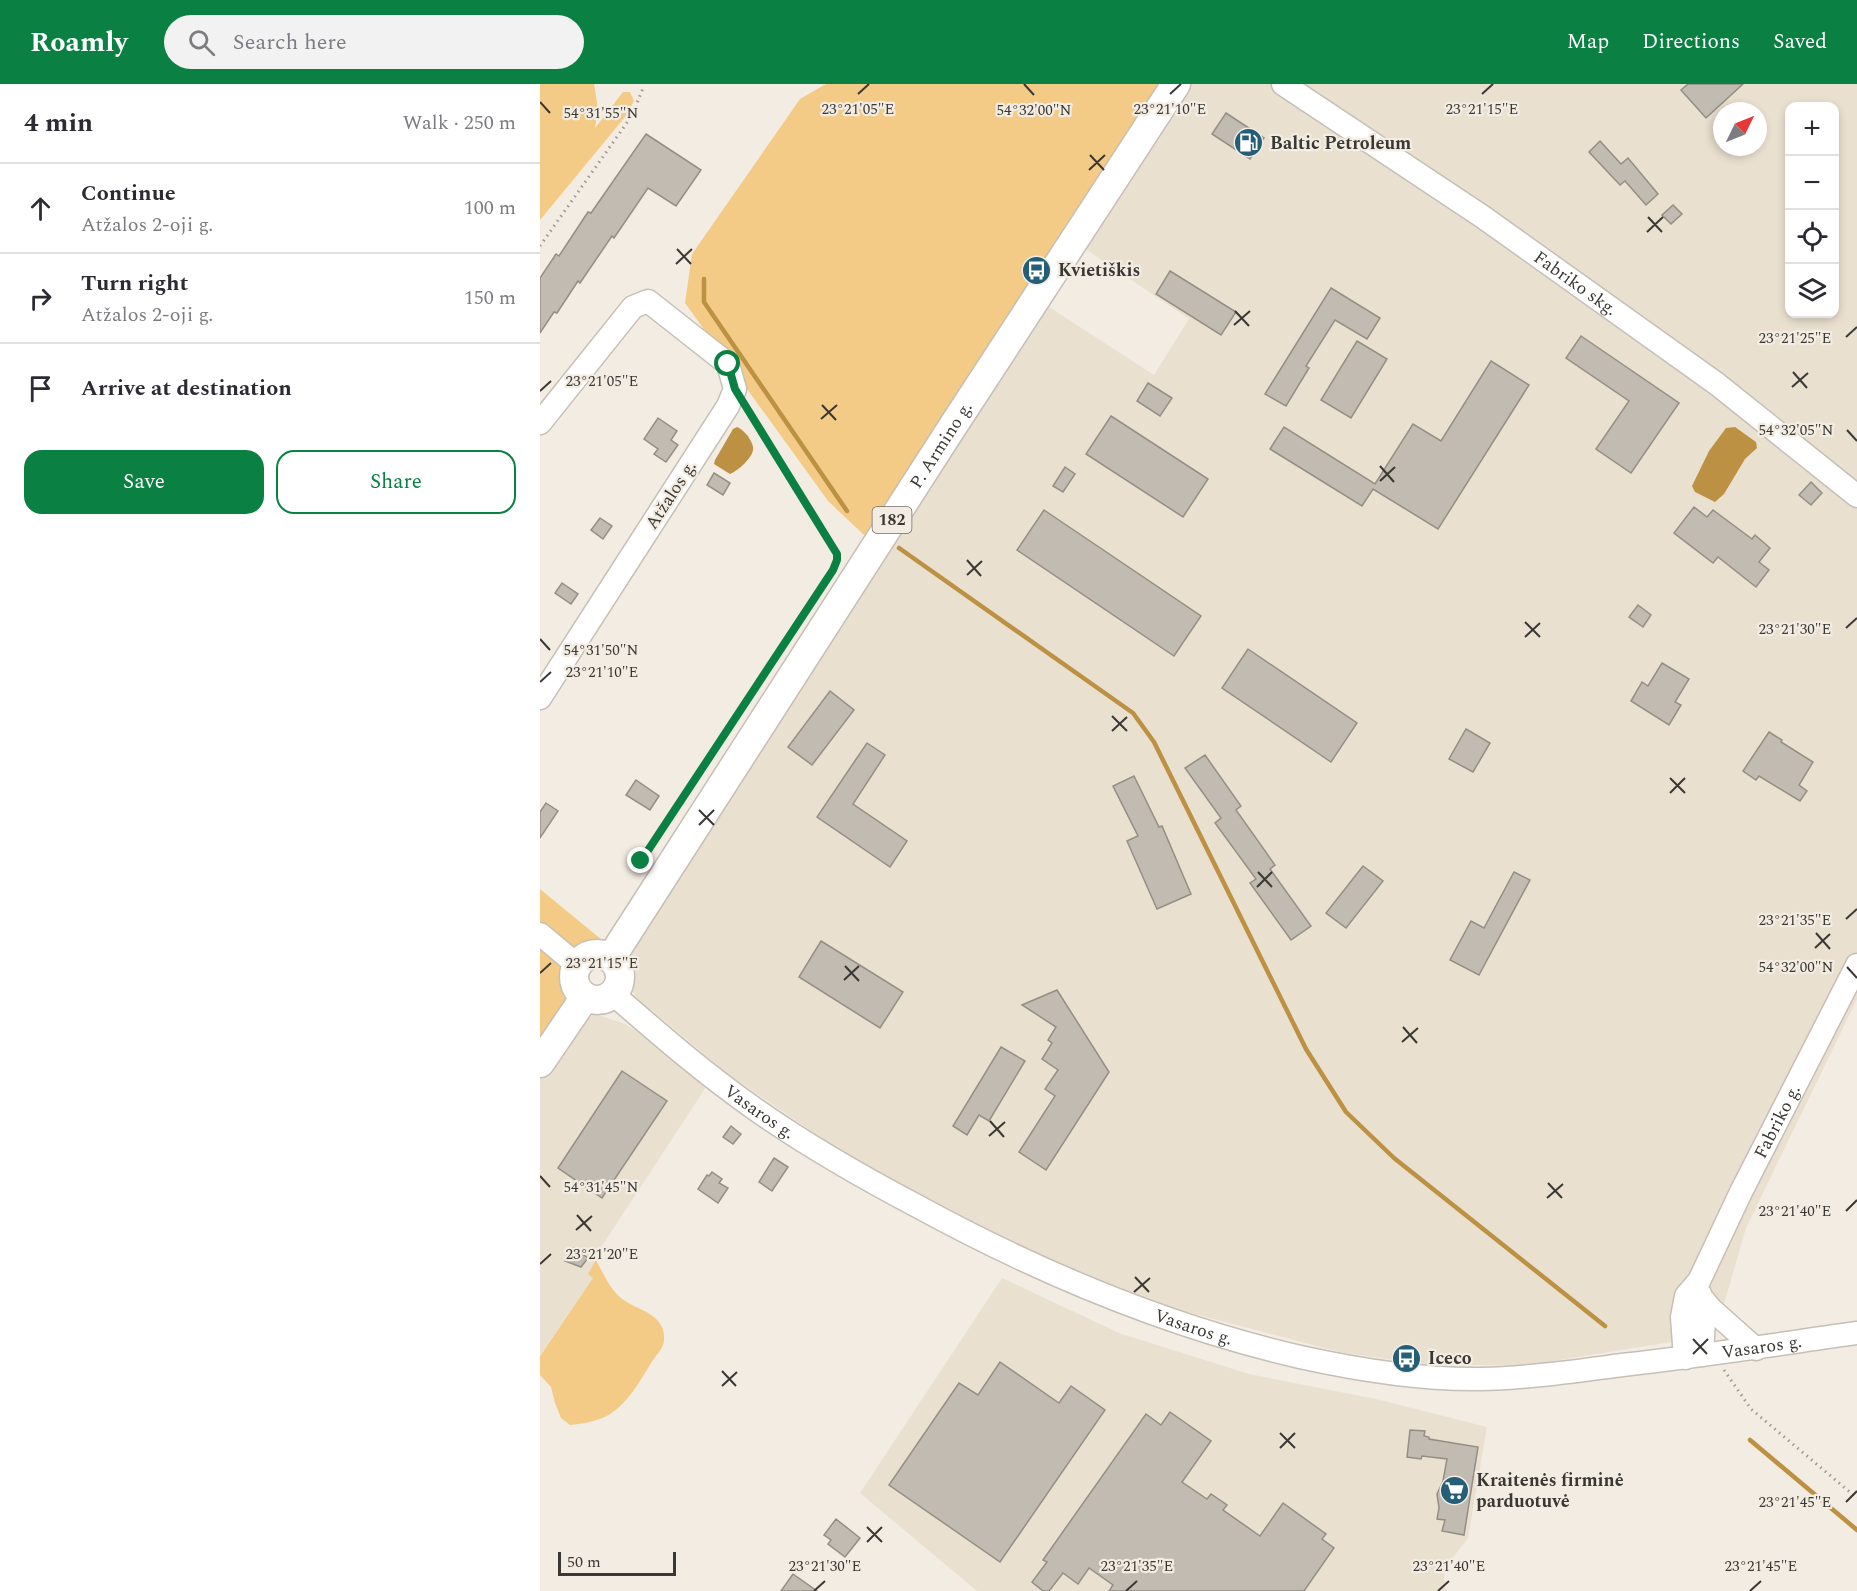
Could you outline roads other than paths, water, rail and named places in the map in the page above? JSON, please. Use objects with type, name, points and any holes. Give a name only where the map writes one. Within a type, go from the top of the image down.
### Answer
[{"type":"main road","name":"P. Armino g.","points":[[611,958],[1176,84]]},
{"type":"main road","points":[[588,955],[604,955],[611,958],[617,964],[620,972],[618,988],[613,994],[599,1000],[585,996],[576,986],[574,972],[577,965],[588,955]]},
{"type":"main road","points":[[540,1063],[585,996]]},
{"type":"street","name":"Fabriko skg.","points":[[1283,84],[1483,217],[1708,377],[1857,496]]},
{"type":"street","name":"Atžalos g.","points":[[540,423],[633,307],[648,301],[728,364],[735,389],[728,406],[540,698]]},
{"type":"street","points":[[540,934],[577,965]]},
{"type":"street","name":"Fabriko g.","points":[[1700,1289],[1747,1182],[1857,965]]},
{"type":"street","name":"Vasaros g.","points":[[613,994],[682,1053],[756,1110],[859,1175],[1007,1253],[1122,1303],[1262,1348],[1330,1363],[1398,1374],[1480,1379],[1529,1376],[1700,1356],[1857,1333]]},
{"type":"street","points":[[1700,1289],[1711,1309],[1756,1348]]},
{"type":"street","points":[[1700,1289],[1704,1319],[1700,1356]]},
{"type":"waterway","points":[[704,279],[704,302],[847,511]]},
{"type":"waterway","points":[[899,548],[1133,713],[1154,742],[1306,1049],[1346,1112],[1394,1158],[1605,1326]]},
{"type":"waterway","points":[[1750,1440],[1857,1530]]},
{"type":"place","name":"Baltic Petroleum","points":[[1249,143]]},
{"type":"place","name":"Kvietiškis","points":[[1037,270]]},
{"type":"place","name":"Iceco","points":[[1407,1358]]},
{"type":"place","name":"Kraitenės firminė parduotuvė","points":[[1455,1490]]}]
